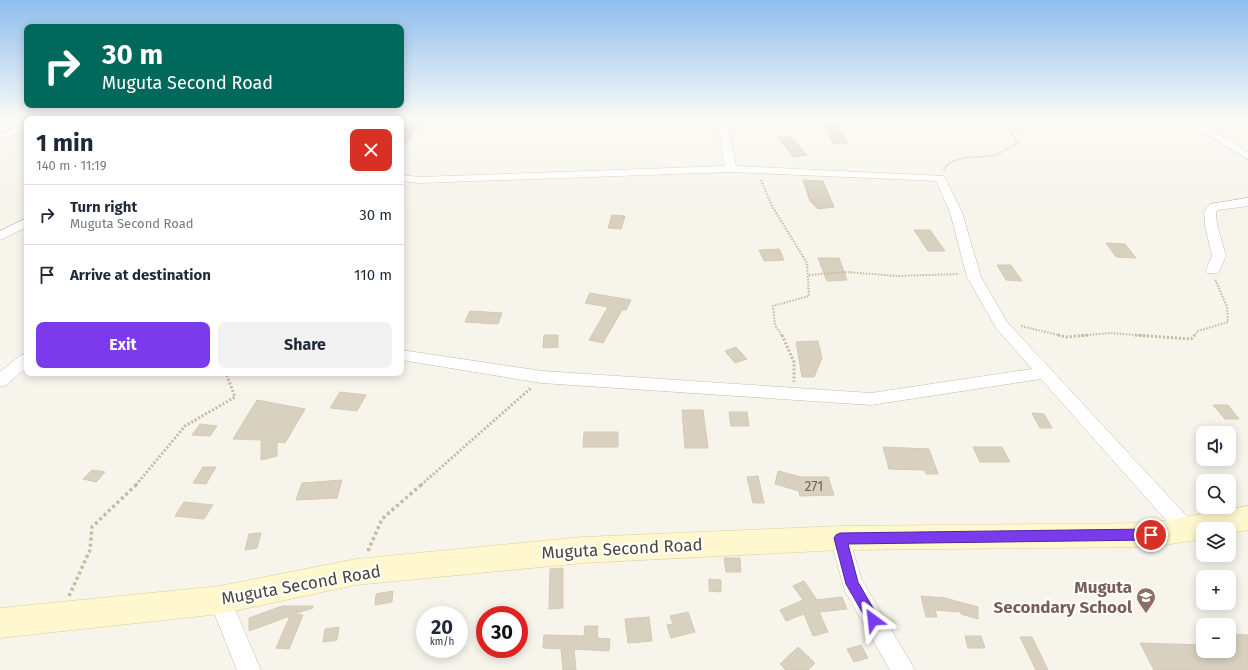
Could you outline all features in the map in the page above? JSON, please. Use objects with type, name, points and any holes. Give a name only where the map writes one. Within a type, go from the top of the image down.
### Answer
[{"type":"street","points":[[727,150],[730,169]]},
{"type":"street","points":[[1238,150],[1248,156]]},
{"type":"street","points":[[404,178],[428,179],[730,169],[940,178],[956,212],[974,277],[1001,325],[1187,530]]},
{"type":"street","points":[[1213,270],[1219,256],[1211,225],[1210,212],[1214,207],[1248,202]]},
{"type":"street","points":[[0,236],[24,224]]},
{"type":"street","points":[[404,355],[542,376],[795,395],[872,399],[1046,373]]},
{"type":"street","points":[[0,381],[24,361]]},
{"type":"street","name":"Muguta Second Road","points":[[0,623],[220,600],[272,588],[356,572],[582,550],[840,538],[1151,535],[1187,530],[1248,518]]},
{"type":"street","points":[[840,538],[852,584],[903,670]]},
{"type":"street","points":[[220,600],[249,670]]},
{"type":"path","points":[[940,178],[946,166],[969,156],[995,155],[1003,150]]},
{"type":"path","points":[[756,170],[772,206],[807,263],[809,274],[809,296],[773,306],[775,325],[783,337],[794,362],[795,395]]},
{"type":"path","points":[[1001,325],[1029,327],[1066,337],[1109,333],[1191,339],[1198,332],[1228,322],[1227,307],[1213,270]]},
{"type":"path","points":[[809,274],[847,272],[897,276],[949,272],[974,277]]},
{"type":"path","points":[[58,618],[90,550],[92,527],[144,477],[185,426],[235,397],[227,376]]},
{"type":"path","points":[[356,572],[374,541],[382,519],[542,376]]},
{"type":"building","points":[[788,150],[803,150],[807,155],[794,157]]},
{"type":"building","points":[[803,180],[823,181],[834,207],[818,209],[810,201]]},
{"type":"building","points":[[612,215],[625,216],[621,229],[608,228]]},
{"type":"building","points":[[914,230],[930,230],[945,251],[928,251]]},
{"type":"building","points":[[1106,243],[1125,244],[1136,258],[1116,257]]},
{"type":"building","points":[[779,249],[784,260],[764,261],[759,250]]},
{"type":"building","points":[[818,258],[839,258],[847,280],[827,281]]},
{"type":"building","points":[[997,265],[1011,265],[1022,281],[1006,280]]},
{"type":"building","points":[[590,293],[631,300],[626,310],[622,310],[603,343],[589,340],[608,307],[585,303]]},
{"type":"building","points":[[470,311],[502,313],[498,324],[465,322]]},
{"type":"building","points":[[544,335],[558,335],[558,347],[543,348]]},
{"type":"building","points":[[818,341],[822,358],[814,377],[802,377],[796,342]]},
{"type":"building","points":[[736,347],[747,359],[735,363],[725,351]]},
{"type":"building","points":[[340,392],[366,395],[357,411],[330,408]]},
{"type":"building","points":[[257,400],[305,409],[285,443],[277,442],[277,456],[261,460],[261,440],[233,439]]},
{"type":"building","points":[[1213,405],[1228,405],[1239,419],[1225,419]]},
{"type":"building","points":[[682,410],[703,410],[708,448],[685,448]]},
{"type":"building","points":[[729,412],[747,412],[749,426],[731,426]]},
{"type":"building","points":[[1032,413],[1044,414],[1052,428],[1040,428]]},
{"type":"building","points":[[200,424],[217,426],[210,436],[192,435]]},
{"type":"building","points":[[584,432],[618,432],[618,447],[583,447]]},
{"type":"building","points":[[883,447],[929,449],[938,474],[926,474],[924,470],[889,469]]},
{"type":"building","points":[[973,447],[1002,447],[1010,462],[980,462]]},
{"type":"building","points":[[203,467],[216,467],[206,484],[193,483]]},
{"type":"building","points":[[92,470],[105,472],[96,482],[83,479]]},
{"type":"building","points":[[778,471],[801,477],[828,477],[834,495],[800,496],[799,491],[775,484]]},
{"type":"building","points":[[758,476],[764,503],[753,503],[747,477]]},
{"type":"building","points":[[342,480],[337,498],[296,500],[302,483]]},
{"type":"building","points":[[184,502],[213,505],[204,519],[175,516]]},
{"type":"building","points":[[261,533],[257,548],[245,550],[249,534]]},
{"type":"building","points":[[724,558],[740,558],[741,572],[726,572]]},
{"type":"building","points":[[563,568],[563,608],[549,609],[550,569]]},
{"type":"building","points":[[709,579],[721,580],[721,592],[709,591]]},
{"type":"building","points":[[804,581],[817,600],[842,597],[847,609],[819,612],[828,632],[813,636],[804,614],[786,621],[780,610],[803,600],[793,586]]},
{"type":"building","points":[[393,591],[392,602],[375,605],[376,594]]},
{"type":"building","points":[[921,596],[945,598],[978,607],[978,619],[961,614],[961,612],[935,610],[937,617],[926,617]]},
{"type":"building","points":[[282,606],[313,606],[313,608],[294,614],[303,615],[289,649],[276,648],[290,616],[249,631],[249,618]]},
{"type":"building","points":[[688,612],[695,632],[671,638],[667,625],[673,624],[670,616]]},
{"type":"building","points":[[649,617],[652,641],[628,643],[625,619]]},
{"type":"building","points":[[585,626],[598,626],[597,638],[610,639],[609,651],[574,649],[576,670],[563,670],[561,649],[543,648],[544,635],[584,636]]},
{"type":"building","points":[[339,627],[337,640],[323,642],[325,629]]},
{"type":"building","points":[[1236,634],[1248,635],[1248,670],[1154,670],[1140,643],[1196,645],[1196,658],[1236,658]]},
{"type":"building","points":[[965,636],[981,636],[985,648],[968,648]]},
{"type":"building","points":[[1020,637],[1032,637],[1048,670],[1036,670]]},
{"type":"building","points":[[861,645],[868,658],[854,662],[847,649]]},
{"type":"building","points":[[798,647],[815,663],[808,670],[786,670],[780,664]]},
{"type":"place","name":"Muguta Secondary School","points":[[1146,614]]},
{"type":"route","points":[[873,620],[852,584],[840,538],[1151,535]]}]
